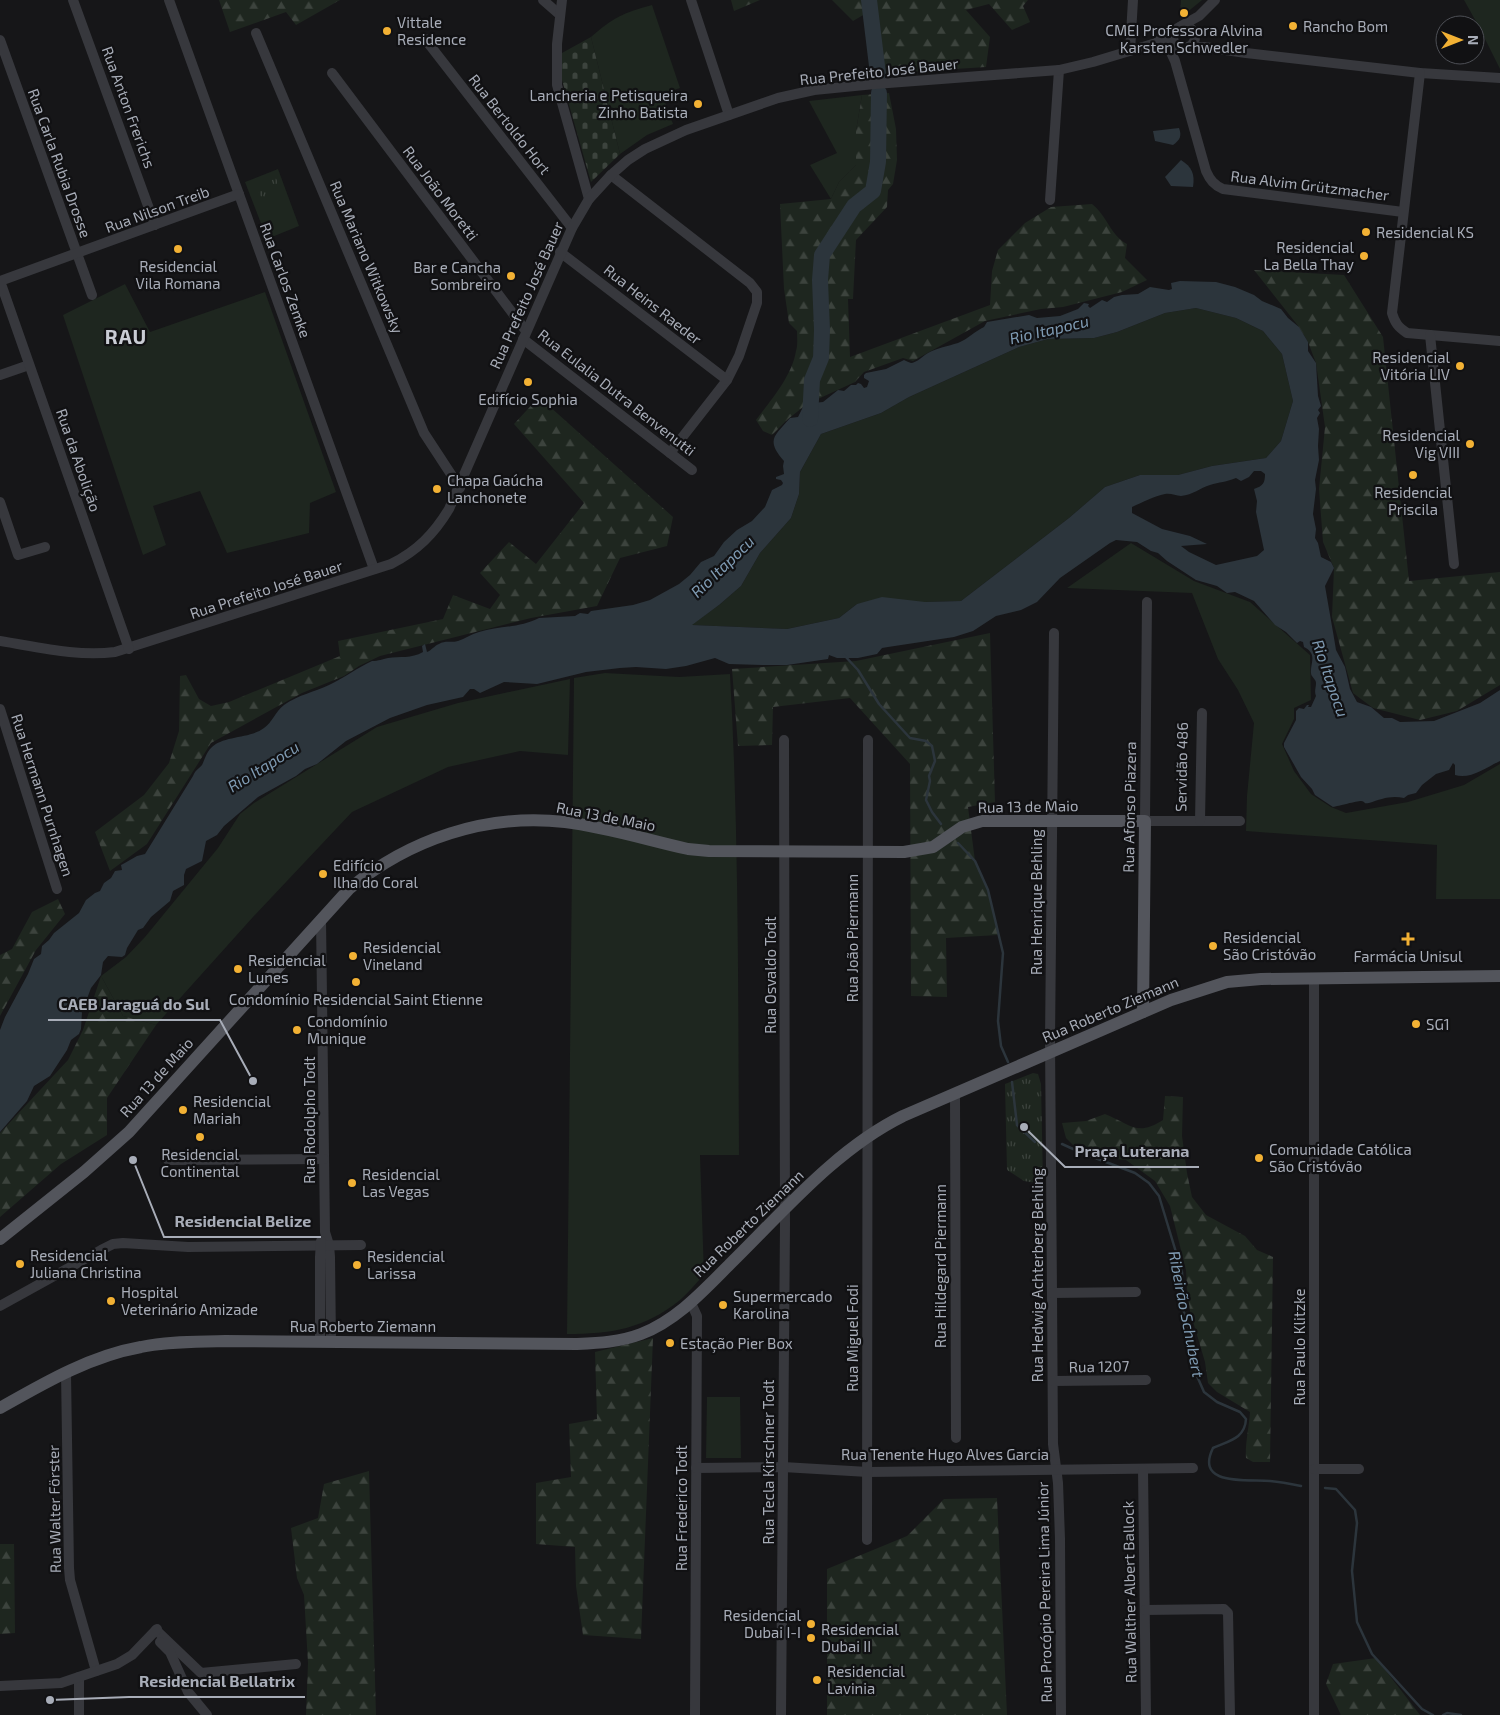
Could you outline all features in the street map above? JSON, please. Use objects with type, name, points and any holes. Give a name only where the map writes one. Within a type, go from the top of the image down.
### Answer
[{"type":"main road","name":"Rua 13 de Maio","points":[[0,1239],[84,1172],[129,1132],[321,919],[357,883],[398,856],[453,832],[494,823],[530,820],[565,822],[698,850],[904,852],[925,849],[939,843],[962,827],[982,821],[1145,821]]},
{"type":"main road","name":"Rua Afonso Piazera","points":[[1143,1012],[1145,821]]},
{"type":"main road","name":"Rua Roberto Ziemann","points":[[0,1408],[66,1373],[120,1352],[164,1343],[225,1341],[577,1344],[612,1342],[630,1338],[651,1330],[673,1317],[691,1303],[836,1161],[867,1136],[903,1116],[1143,1012],[1190,993],[1227,982],[1278,978],[1500,976]]},
{"type":"street","name":"Rua Anton Frerichs","points":[[74,0],[155,225]]},
{"type":"street","name":"Rua Carlos Zemke","points":[[169,0],[374,570]]},
{"type":"street","points":[[543,0],[559,14]]},
{"type":"street","points":[[562,0],[559,14],[557,85],[589,198]]},
{"type":"street","points":[[691,0],[728,114]]},
{"type":"street","points":[[1130,51],[1133,0]]},
{"type":"street","name":"Rua Prefeito José Bauer","points":[[0,641],[89,654],[129,649],[374,570],[402,558],[417,548],[430,536],[449,510],[460,488],[560,252],[589,198],[628,160],[654,144],[728,114],[778,98],[814,90],[1059,70],[1156,43],[1199,16],[1215,0]]},
{"type":"street","points":[[1175,61],[1177,54],[1195,37],[1199,16]]},
{"type":"street","points":[[1183,48],[1175,44],[1173,38],[1178,28],[1188,26],[1205,47]]},
{"type":"street","name":"Rua Mariano Witkowsky","points":[[256,33],[424,433],[460,488]]},
{"type":"street","name":"Rua Bertoldo Hort","points":[[425,39],[572,228]]},
{"type":"street","name":"Rua Carla Rubia Drosse","points":[[0,40],[92,295]]},
{"type":"street","name":"Rua Prefeito José Bauer","points":[[1156,43],[1183,48],[1205,47],[1246,54],[1420,73],[1500,78]]},
{"type":"street","name":"Rua Alvim Grützmacher","points":[[1167,44],[1175,61],[1206,171],[1210,180],[1215,185],[1223,189],[1403,212]]},
{"type":"street","points":[[1050,200],[1059,70]]},
{"type":"street","name":"Rua João Moretti","points":[[332,73],[525,334]]},
{"type":"street","points":[[1420,73],[1392,313],[1395,322],[1407,333],[1500,341]]},
{"type":"street","points":[[611,175],[750,283],[758,292],[757,303],[739,356],[727,380],[670,453]]},
{"type":"street","name":"Rua Nilson Treib","points":[[0,281],[239,194]]},
{"type":"street","name":"Rua Heins Raeder","points":[[560,252],[727,380]]},
{"type":"street","name":"Rua da Abolição","points":[[0,281],[129,649]]},
{"type":"street","name":"Rua Eulalia Dutra Benvenutti","points":[[525,334],[692,470]]},
{"type":"street","points":[[1430,334],[1454,564]]},
{"type":"street","points":[[0,375],[29,365]]},
{"type":"street","points":[[0,502],[18,555],[45,548]]},
{"type":"street","name":"Rua Afonso Piazera","points":[[1145,821],[1147,602]]},
{"type":"street","name":"Rua Henrique Behling","points":[[1050,1052],[1054,633]]},
{"type":"street","name":"Rua Hermann Purnhagen","points":[[0,709],[57,889]]},
{"type":"street","points":[[1198,822],[1199,713]]},
{"type":"street","name":"Rua Osvaldo Todt","points":[[784,740],[785,1210]]},
{"type":"street","name":"Rua João Piermann","points":[[867,1136],[868,740]]},
{"type":"street","name":"Rua 13 de Maio","points":[[1145,821],[1240,821]]},
{"type":"street","name":"Rua Rodolpho Todt","points":[[321,919],[325,1342]]},
{"type":"street","name":"Rua Paulo Klitzke","points":[[1314,979],[1314,1715]]},
{"type":"street","name":"Rua Hedwig Achterberg Behling","points":[[1050,1052],[1053,1444],[1055,1469]]},
{"type":"street","name":"Rua Hildegard Piermann","points":[[954,1094],[956,1438]]},
{"type":"street","name":"Rua Miguel Fodi","points":[[867,1136],[867,1540]]},
{"type":"street","points":[[168,1160],[324,1159]]},
{"type":"street","name":"Rua Tecla Kirschner Todt","points":[[782,1715],[785,1210]]},
{"type":"street","points":[[0,1306],[113,1244],[134,1242],[188,1247],[361,1245]]},
{"type":"street","points":[[1052,1293],[1136,1292]]},
{"type":"street","name":"Rua Frederico Todt","points":[[691,1303],[697,1316],[695,1715]]},
{"type":"street","name":"Rua Walter Förster","points":[[66,1373],[68,1568],[71,1585],[96,1671]]},
{"type":"street","name":"Rua 1207","points":[[1053,1381],[1146,1380]]},
{"type":"street","name":"Rua Tenente Hugo Alves Garcia","points":[[696,1468],[783,1467],[868,1472],[1193,1468]]},
{"type":"street","points":[[1314,1469],[1359,1468]]},
{"type":"street","name":"Rua Procópio Pereira Lima Júnior","points":[[1055,1469],[1060,1539],[1061,1715]]},
{"type":"street","name":"Rua Walther Albert Ballock","points":[[1143,1469],[1146,1715]]},
{"type":"street","points":[[1145,1610],[1224,1609],[1228,1613],[1230,1715]]},
{"type":"street","points":[[0,1686],[56,1684],[78,1678],[125,1661],[155,1631]]},
{"type":"street","points":[[155,1631],[201,1673],[296,1664]]},
{"type":"street","points":[[155,1631],[170,1652],[188,1692],[207,1715]]},
{"type":"street","points":[[78,1678],[79,1715]]},
{"type":"green space","points":[[219,0],[340,0],[296,25],[286,12],[230,32]]},
{"type":"green space","points":[[731,0],[760,0],[734,11]]},
{"type":"green space","points":[[832,0],[1028,0],[1023,6],[1030,22],[1012,30],[989,4],[966,10],[990,37],[986,67],[878,74],[870,11],[853,21]]},
{"type":"green space","name":"CMEI Professora Alvina Karsten Schwedler","points":[[1181,0],[1202,0],[1180,18]]},
{"type":"green space","points":[[1464,0],[1500,0],[1500,69],[1485,39],[1485,15],[1472,15]]},
{"type":"green space","points":[[652,5],[680,88],[662,94],[673,124],[647,135],[620,154],[591,37],[619,16]]},
{"type":"green space","points":[[591,37],[620,154],[591,182],[562,80],[562,53]]},
{"type":"green space","points":[[889,93],[896,129],[897,160],[893,184],[888,190],[887,207],[856,240],[853,299],[848,299],[850,357],[990,305],[992,271],[998,250],[1025,223],[1051,207],[1092,204],[1102,214],[1117,236],[1127,244],[1125,258],[1147,280],[1122,292],[1063,307],[1041,309],[985,321],[913,361],[903,358],[864,372],[855,382],[807,404],[772,435],[763,431],[756,420],[786,379],[797,349],[797,331],[789,323],[784,289],[780,204],[831,199],[839,182],[856,165],[856,131],[862,95]]},
{"type":"green space","points":[[862,95],[856,131],[856,165],[839,182],[831,199],[810,165],[837,153],[809,101]]},
{"type":"green space","points":[[278,169],[299,226],[267,239],[245,182]]},
{"type":"green space","points":[[274,173],[282,194],[263,202],[254,181]]},
{"type":"green space","points":[[1254,270],[1344,275],[1383,337],[1409,581],[1500,572],[1500,685],[1457,711],[1420,720],[1373,708],[1353,693],[1332,617],[1334,568],[1323,542],[1319,489],[1325,427],[1316,363],[1308,342],[1299,327]]},
{"type":"green space","points":[[125,284],[150,332],[265,292],[336,492],[310,503],[309,533],[227,553],[200,491],[153,506],[166,545],[143,555],[63,315]]},
{"type":"green space","points":[[1196,308],[1236,318],[1263,331],[1282,354],[1293,401],[1281,441],[1266,458],[1212,466],[1178,475],[1140,475],[1105,487],[1069,518],[961,601],[857,604],[839,618],[787,629],[691,625],[741,586],[760,553],[791,518],[799,494],[800,472],[821,434],[881,413],[909,397],[1019,347],[1048,339],[1094,338],[1117,332],[1165,313]]},
{"type":"green space","points":[[539,397],[673,517],[667,546],[620,558],[597,606],[531,618],[380,656],[344,676],[302,693],[211,743],[147,844],[110,871],[95,832],[144,795],[169,763],[179,731],[180,676],[186,675],[199,699],[211,706],[229,702],[340,656],[338,641],[443,619],[453,595],[490,609],[500,595],[480,573],[509,542],[536,564],[584,503],[514,424]]},
{"type":"green space","points":[[1131,543],[1194,581],[1250,602],[1310,655],[1311,700],[1294,708],[1294,719],[1282,744],[1294,771],[1311,794],[1331,807],[1346,813],[1408,802],[1464,785],[1500,764],[1500,899],[1436,899],[1437,845],[1246,831],[1247,796],[1254,723],[1238,690],[1218,659],[1192,593],[1067,588]]},
{"type":"green space","points":[[990,633],[995,802],[968,807],[975,861],[988,890],[998,935],[946,938],[947,997],[911,996],[910,764],[850,698],[773,707],[772,745],[738,746],[732,669],[856,661]]},
{"type":"green space","points":[[605,673],[679,677],[730,674],[737,854],[739,1155],[700,1155],[704,1275],[686,1294],[667,1310],[640,1324],[613,1331],[567,1334],[574,678]]},
{"type":"green space","points":[[570,679],[568,755],[520,751],[448,767],[352,812],[253,917],[156,1025],[123,1016],[101,976],[126,957],[145,937],[218,848],[240,814],[254,803],[377,727],[458,703]]},
{"type":"green space","points":[[58,899],[65,914],[36,950],[0,1016],[0,955],[12,949],[32,912]]},
{"type":"green space","points":[[101,976],[123,1016],[156,1025],[107,1098],[107,1135],[61,1164],[0,1217],[0,1133],[68,1060],[83,1030]]},
{"type":"green space","points":[[1033,1073],[1038,1074],[1041,1084],[1043,1184],[1024,1181],[1007,1170],[1005,1084]]},
{"type":"green space","points":[[1165,1096],[1183,1097],[1182,1136],[1192,1197],[1206,1215],[1245,1236],[1257,1250],[1273,1257],[1270,1462],[1253,1462],[1246,1458],[1250,1412],[1217,1392],[1208,1383],[1205,1362],[1190,1311],[1186,1270],[1170,1206],[1155,1181],[1126,1160],[1106,1158],[1074,1146],[1066,1138],[1062,1123],[1086,1121],[1105,1114],[1134,1127],[1146,1128],[1154,1125],[1163,1120]]},
{"type":"green space","points":[[653,1338],[641,1639],[583,1635],[576,1586],[575,1547],[536,1544],[536,1483],[571,1477],[569,1424],[597,1419],[595,1352]]},
{"type":"green space","points":[[707,1397],[740,1397],[741,1458],[706,1458]]},
{"type":"green space","points":[[369,1471],[376,1715],[306,1715],[308,1663],[304,1595],[297,1578],[291,1528],[318,1518],[324,1484]]},
{"type":"green space","points":[[997,1498],[1007,1715],[827,1715],[827,1569],[907,1536],[944,1499]]},
{"type":"green space","points":[[0,1544],[14,1544],[15,1633],[0,1634]]},
{"type":"green space","points":[[1376,1658],[1420,1715],[1341,1715],[1326,1684],[1333,1664]]},
{"type":"water","points":[[1179,128],[1180,138],[1173,145],[1155,141],[1153,131]]},
{"type":"water","points":[[1181,160],[1192,171],[1194,178],[1193,187],[1171,186],[1165,177]]},
{"type":"water","name":"Rio Itapocu","points":[[1180,281],[1216,282],[1254,295],[1262,301],[1281,309],[1299,327],[1308,342],[1308,351],[1316,363],[1318,396],[1321,406],[1318,410],[1320,413],[1317,418],[1319,460],[1315,480],[1316,489],[1313,514],[1316,529],[1315,538],[1321,557],[1331,562],[1334,568],[1325,586],[1336,650],[1345,667],[1350,689],[1357,702],[1371,707],[1384,718],[1392,718],[1400,722],[1434,721],[1480,703],[1500,690],[1500,761],[1467,776],[1455,775],[1455,765],[1453,763],[1449,770],[1436,774],[1422,785],[1416,793],[1404,798],[1390,797],[1369,803],[1359,801],[1333,807],[1315,795],[1301,777],[1284,747],[1284,743],[1296,720],[1296,711],[1299,708],[1304,709],[1307,705],[1311,707],[1316,696],[1316,682],[1311,673],[1312,656],[1304,647],[1303,642],[1297,643],[1286,632],[1275,625],[1254,601],[1235,592],[1227,593],[1217,586],[1196,580],[1158,553],[1137,542],[1116,540],[1060,578],[1037,602],[1021,610],[996,616],[973,631],[954,637],[882,648],[877,654],[858,658],[837,658],[829,655],[828,659],[787,665],[762,665],[729,664],[715,658],[666,669],[636,667],[586,672],[537,684],[504,682],[480,693],[470,689],[463,697],[427,705],[390,718],[346,741],[317,764],[258,797],[224,826],[217,835],[206,841],[202,861],[186,869],[184,885],[173,891],[170,901],[151,917],[143,928],[138,930],[125,955],[122,957],[108,956],[103,962],[101,975],[91,988],[82,1012],[79,1034],[71,1040],[67,1050],[50,1076],[34,1086],[27,1101],[0,1132],[0,1030],[34,959],[41,954],[42,946],[54,933],[79,913],[86,900],[100,891],[104,883],[111,878],[115,871],[122,870],[121,865],[137,856],[145,854],[195,772],[202,765],[211,748],[216,744],[258,731],[267,726],[284,705],[300,696],[329,685],[372,661],[414,656],[423,652],[422,646],[425,644],[427,652],[441,643],[458,641],[479,632],[524,624],[539,618],[575,616],[580,613],[588,614],[591,611],[633,605],[650,600],[679,584],[701,562],[714,556],[724,542],[737,530],[752,521],[765,507],[772,490],[783,483],[781,480],[776,479],[776,477],[784,474],[784,461],[775,448],[774,438],[790,418],[798,417],[803,407],[823,402],[838,390],[844,391],[851,385],[858,383],[864,388],[867,387],[869,381],[864,378],[866,373],[886,369],[904,360],[911,363],[915,362],[931,351],[962,341],[984,327],[987,322],[1029,315],[1037,318],[1060,316],[1078,309],[1084,303],[1089,304],[1090,308],[1102,300],[1107,302],[1114,297],[1138,294],[1150,287],[1169,290],[1172,289],[1171,283]],"holes":[[[1196,308],[1236,318],[1263,331],[1282,354],[1293,401],[1281,441],[1266,458],[1212,466],[1178,475],[1140,475],[1105,487],[1069,518],[961,601],[925,602],[882,597],[857,604],[839,618],[787,629],[692,625],[741,586],[760,553],[791,518],[799,494],[800,472],[821,434],[881,413],[909,397],[1019,347],[1048,339],[1094,338],[1117,332],[1165,313]],[[1254,471],[1261,471],[1265,474],[1263,484],[1254,489],[1257,501],[1256,512],[1264,550],[1257,556],[1216,565],[1181,546],[1207,544],[1190,536],[1162,529],[1132,513],[1132,507],[1157,496],[1167,494],[1185,495],[1210,485],[1236,478],[1241,481],[1249,477]]]},
{"type":"waterway","points":[[869,0],[878,74]]},
{"type":"waterway","points":[[810,419],[812,380],[821,358],[820,280],[822,255],[854,206],[873,191],[878,162],[879,93]]},
{"type":"waterway","name":"Ribeirão Schubert","points":[[844,655],[858,670],[879,704],[910,738],[926,741],[932,746],[935,761],[929,776],[930,781],[926,800],[941,824]]},
{"type":"waterway","name":"Ribeirão Schubert","points":[[958,843],[975,861],[988,890],[1003,953],[998,1021],[1001,1046],[1008,1062]]},
{"type":"waterway","name":"Ribeirão Schubert","points":[[1012,1082],[1017,1125],[1035,1142]]},
{"type":"waterway","name":"Ribeirão Schubert","points":[[1062,1144],[1135,1173],[1149,1183],[1159,1196],[1182,1272],[1183,1309],[1193,1341],[1197,1376],[1204,1392],[1217,1402],[1240,1412],[1246,1419],[1243,1431],[1239,1435],[1213,1448],[1209,1461],[1211,1469],[1217,1475],[1226,1478],[1270,1481],[1301,1486]]},
{"type":"waterway","name":"Ribeirão Schubert","points":[[1325,1488],[1336,1489],[1355,1510],[1357,1523],[1352,1571],[1357,1622],[1372,1654],[1422,1709],[1433,1715]]},
{"type":"waterway","name":"Ribeirão Schubert","points":[[1443,1715],[1447,1713],[1461,1715]]},
{"type":"place","name":"CMEI Professora Alvina Karsten Schwedler","points":[[1184,13]]},
{"type":"place","name":"Rancho Bom","points":[[1293,26]]},
{"type":"place","name":"Vittale Residence","points":[[387,31]]},
{"type":"place","name":"Lancheria e Petisqueira Zinho Batista","points":[[698,104]]},
{"type":"place","name":"Residencial KS","points":[[1366,232]]},
{"type":"place","name":"Residencial Vila Romana","points":[[178,249]]},
{"type":"place","name":"Residencial La Bella Thay","points":[[1364,256]]},
{"type":"place","name":"Bar e Cancha Sombreiro","points":[[511,276]]},
{"type":"place","name":"Residencial Vitória LIV","points":[[1460,366]]},
{"type":"place","name":"Edifício Sophia","points":[[528,382]]},
{"type":"place","name":"Residencial Vig VIII","points":[[1470,444]]},
{"type":"place","name":"Residencial Priscila","points":[[1413,475]]},
{"type":"place","name":"Chapa Gaúcha Lanchonete","points":[[437,489]]},
{"type":"place","name":"Edifício Ilha do Coral","points":[[323,874]]},
{"type":"place","name":"Farmácia Unisul","points":[[1408,939]]},
{"type":"place","name":"Residencial São Cristóvão","points":[[1213,946]]},
{"type":"place","name":"Residencial Vineland","points":[[353,956]]},
{"type":"place","name":"Residencial Lunes","points":[[238,969]]},
{"type":"place","name":"Condomínio Residencial Saint Etienne","points":[[356,982]]},
{"type":"place","name":"SG1","points":[[1416,1024]]},
{"type":"place","name":"Condomínio Munique","points":[[297,1030]]},
{"type":"place","name":"CAEB Jaraguá do Sul","points":[[253,1081]]},
{"type":"place","name":"Residencial Mariah","points":[[183,1110]]},
{"type":"place","name":"Praça Luterana","points":[[1024,1127]]},
{"type":"place","name":"Residencial Continental","points":[[200,1137]]},
{"type":"place","name":"Comunidade Católica São Cristóvão","points":[[1259,1158]]},
{"type":"place","name":"Residencial Belize","points":[[133,1160]]},
{"type":"place","name":"Residencial Las Vegas","points":[[352,1183]]},
{"type":"place","name":"Residencial Juliana Christina","points":[[20,1264]]},
{"type":"place","name":"Residencial Larissa","points":[[357,1265]]},
{"type":"place","name":"Hospital Veterinário Amizade","points":[[111,1301]]},
{"type":"place","name":"Supermercado Karolina","points":[[723,1305]]},
{"type":"place","name":"Estação Pier Box","points":[[670,1343]]},
{"type":"place","name":"Residencial Dubai I-I","points":[[811,1624]]},
{"type":"place","name":"Residencial Dubai II","points":[[811,1638]]},
{"type":"place","name":"Residencial Lavinia","points":[[817,1680]]},
{"type":"place","name":"Residencial Bellatrix","points":[[50,1700]]},
{"type":"district","name":"RAU","points":[[126,336]]}]
